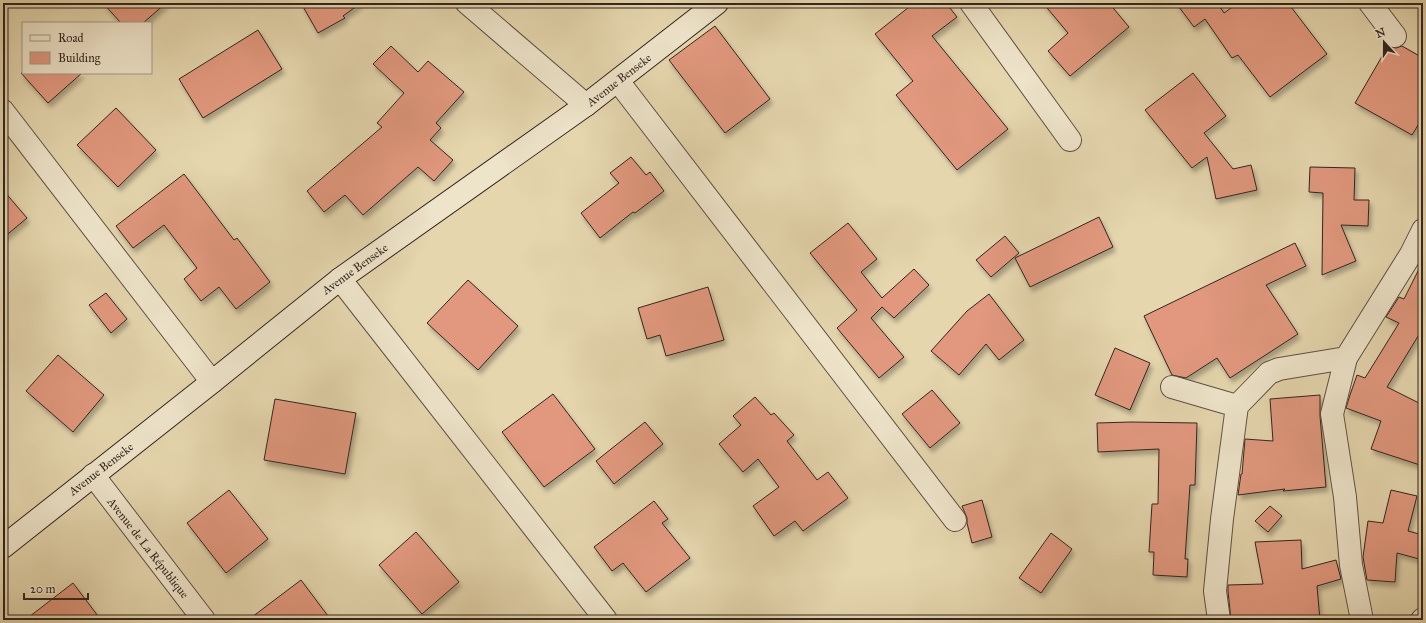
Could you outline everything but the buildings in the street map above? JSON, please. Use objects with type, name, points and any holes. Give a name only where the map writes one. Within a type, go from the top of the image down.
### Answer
[{"type":"street","points":[[467,3],[586,105]]},
{"type":"street","name":"Avenue Benseke","points":[[3,546],[212,382],[340,279],[586,105],[717,3]]},
{"type":"street","points":[[971,3],[1070,140]]},
{"type":"street","points":[[1370,3],[1395,36]]},
{"type":"street","points":[[618,81],[955,520]]},
{"type":"street","points":[[3,111],[212,382]]},
{"type":"street","points":[[1362,620],[1352,565],[1345,496],[1332,414],[1346,358],[1411,254],[1423,230]]},
{"type":"street","points":[[340,279],[606,620]]},
{"type":"street","points":[[1219,620],[1216,583],[1222,519],[1237,406],[1269,373],[1279,369],[1346,358]]},
{"type":"street","points":[[1172,387],[1237,406]]},
{"type":"street","name":"Avenue de La République","points":[[93,475],[204,620]]}]
